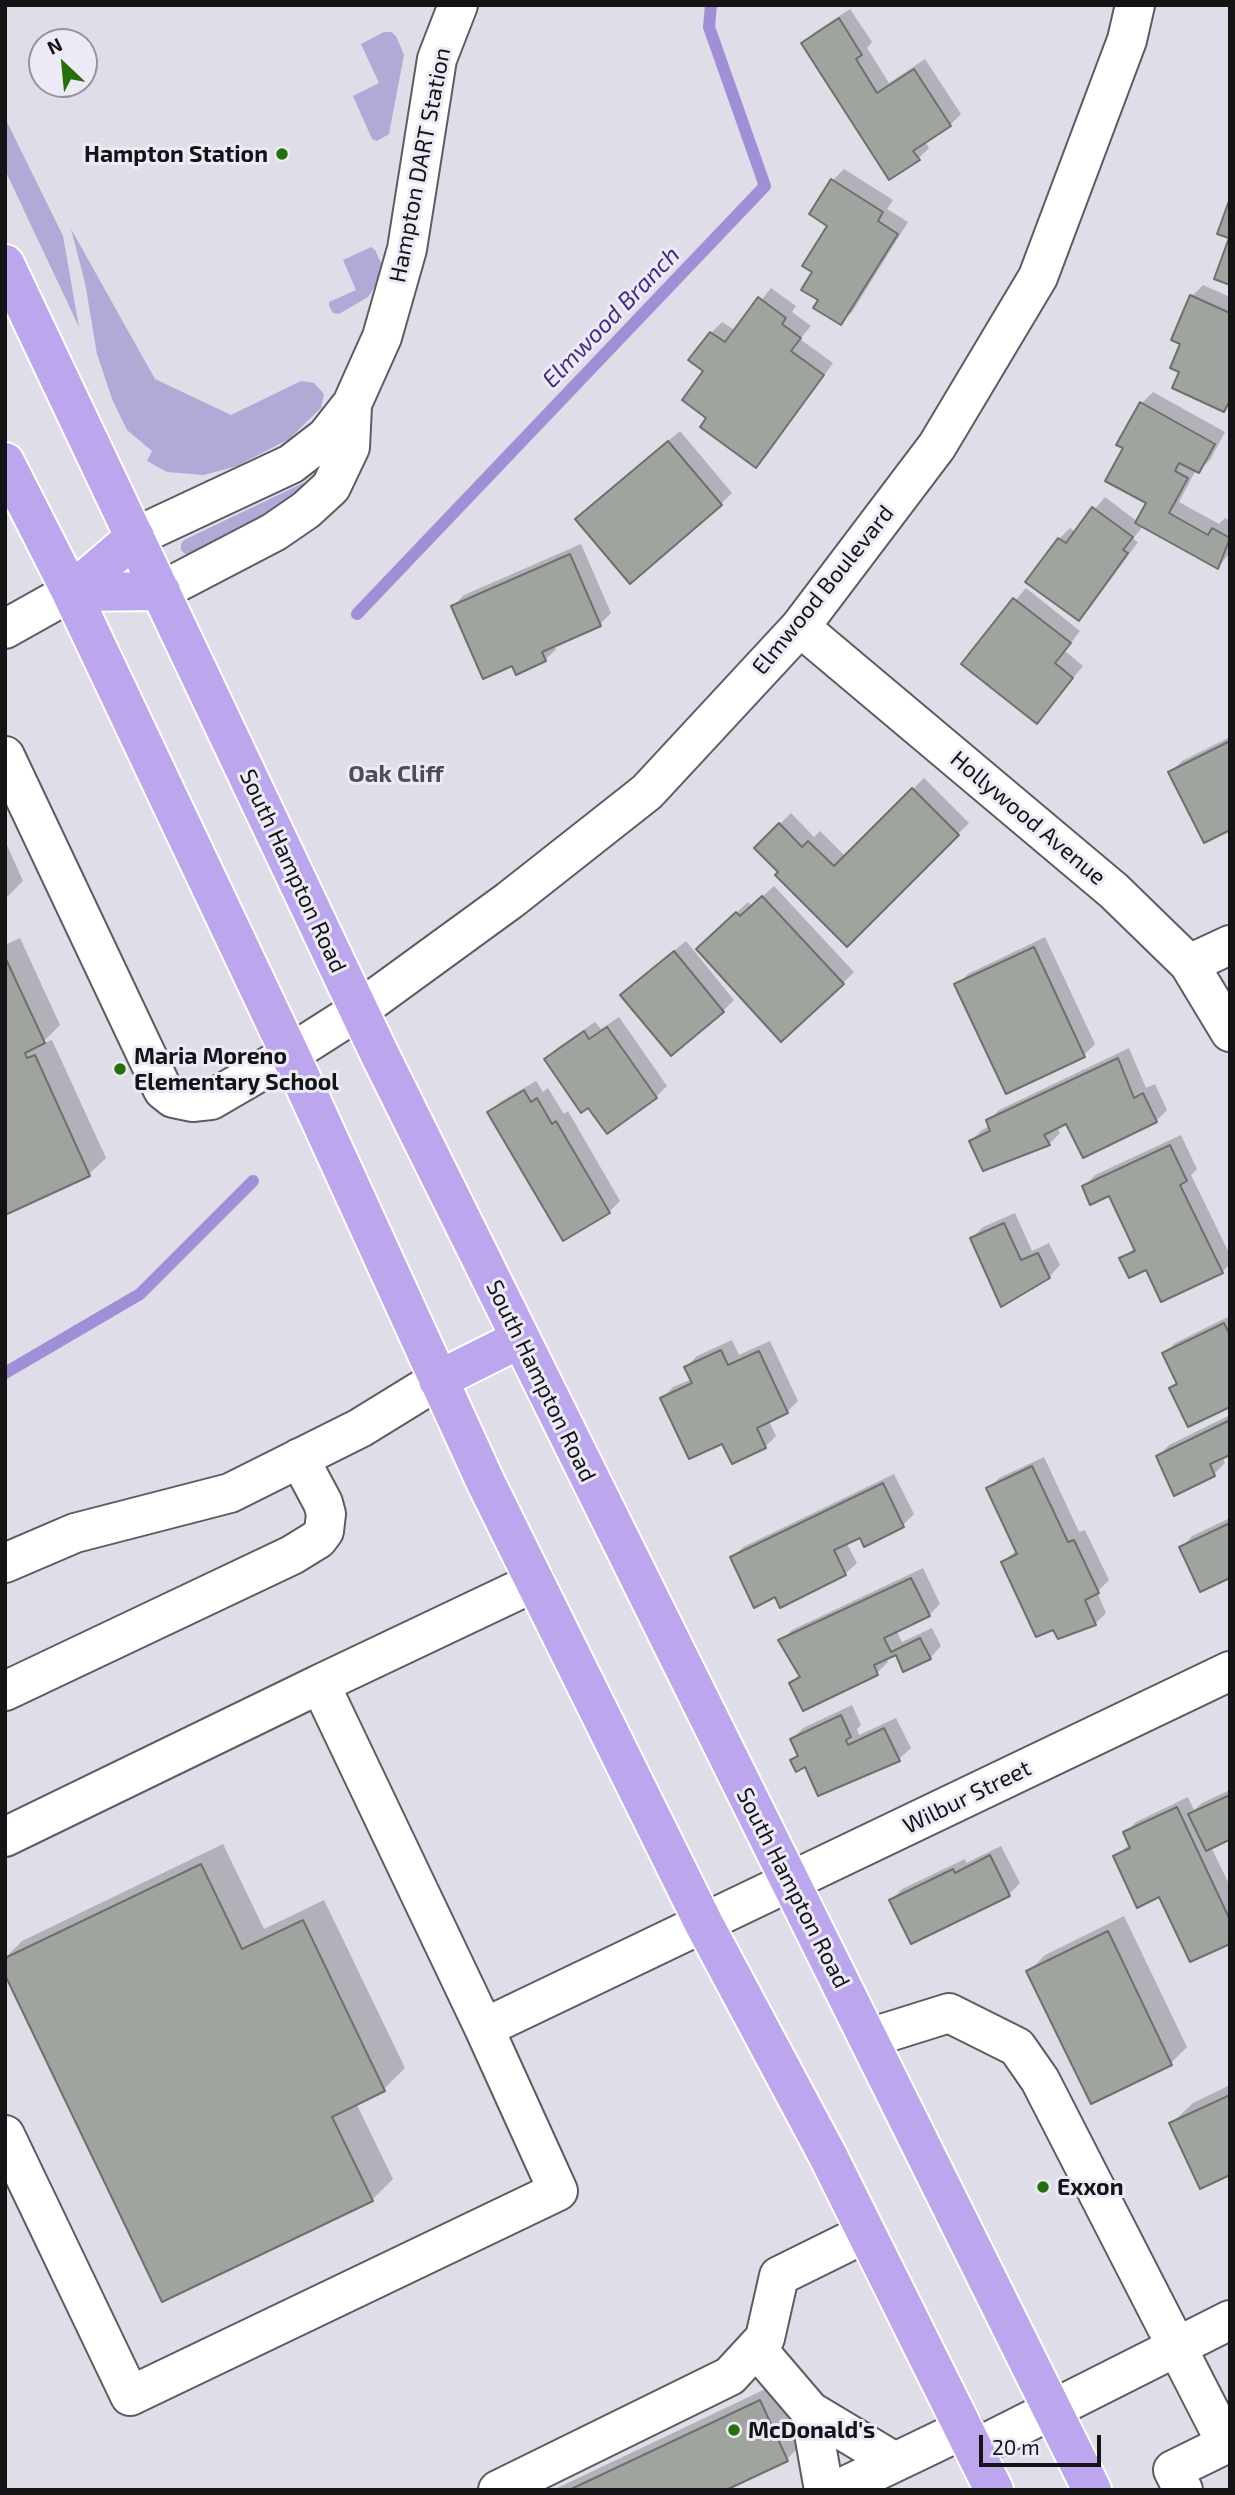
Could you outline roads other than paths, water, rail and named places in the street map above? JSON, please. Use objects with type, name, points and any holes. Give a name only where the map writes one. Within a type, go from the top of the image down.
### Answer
[{"type":"main road","name":"South Hampton Road","points":[[5,264],[359,1010],[1092,2490]]},
{"type":"main road","points":[[5,462],[71,592],[290,1054],[438,1380],[535,1582],[704,1924],[828,2156],[994,2490]]},
{"type":"main road","points":[[71,592],[135,537]]},
{"type":"main road","points":[[71,592],[161,591]]},
{"type":"main road","points":[[438,1380],[520,1339]]},
{"type":"street","name":"Hampton DART Station","points":[[135,537],[291,464],[326,437],[352,404],[382,337],[407,250],[437,59],[458,5]]},
{"type":"street","name":"Elmwood Boulevard","points":[[5,756],[163,1090],[173,1098],[192,1102],[211,1100],[359,1010],[510,900],[647,792],[800,627],[937,446],[1038,277],[1127,40],[1135,5]]},
{"type":"street","name":"Hampton DART Station","points":[[161,591],[274,532],[306,510],[331,487],[350,447],[352,404]]},
{"type":"street","points":[[5,629],[71,592]]},
{"type":"street","name":"Hollywood Avenue","points":[[800,627],[1114,891],[1189,964],[1230,1032]]},
{"type":"street","points":[[1189,964],[1230,944]]},
{"type":"street","points":[[5,1563],[75,1534],[230,1493],[360,1428],[438,1380]]},
{"type":"street","points":[[5,1691],[292,1555],[318,1539],[324,1531],[326,1514],[299,1458]]},
{"type":"street","points":[[5,1837],[535,1582]]},
{"type":"street","name":"Wilbur Street","points":[[484,2028],[1230,1671]]},
{"type":"street","points":[[5,2135],[130,2396],[558,2191],[484,2028],[320,1684]]},
{"type":"street","points":[[869,2038],[949,2013],[1017,2047],[1040,2080],[1228,2443],[1173,2470],[1183,2490]]},
{"type":"street","points":[[498,2490],[730,2376],[765,2339],[779,2276],[866,2233]]},
{"type":"street","points":[[837,2490],[895,2462],[1054,2409],[1230,2320]]},
{"type":"street","points":[[757,2349],[810,2411],[895,2462]]},
{"type":"street","points":[[547,2490],[639,2448],[684,2420],[684,2398]]},
{"type":"street","points":[[810,2411],[824,2490]]},
{"type":"waterway","name":"Elmwood Branch","points":[[357,614],[765,186],[709,27],[711,5]]},
{"type":"waterway","name":"Elmwood Branch","points":[[5,1373],[140,1294],[253,1181]]},
{"type":"place","name":"Hampton Station","points":[[282,154]]},
{"type":"place","name":"Maria Moreno Elementary School","points":[[120,1069]]},
{"type":"place","name":"Exxon","points":[[1043,2187]]},
{"type":"place","name":"McDonald's","points":[[734,2430]]},
{"type":"district","name":"Oak Cliff","points":[[396,774]]}]
